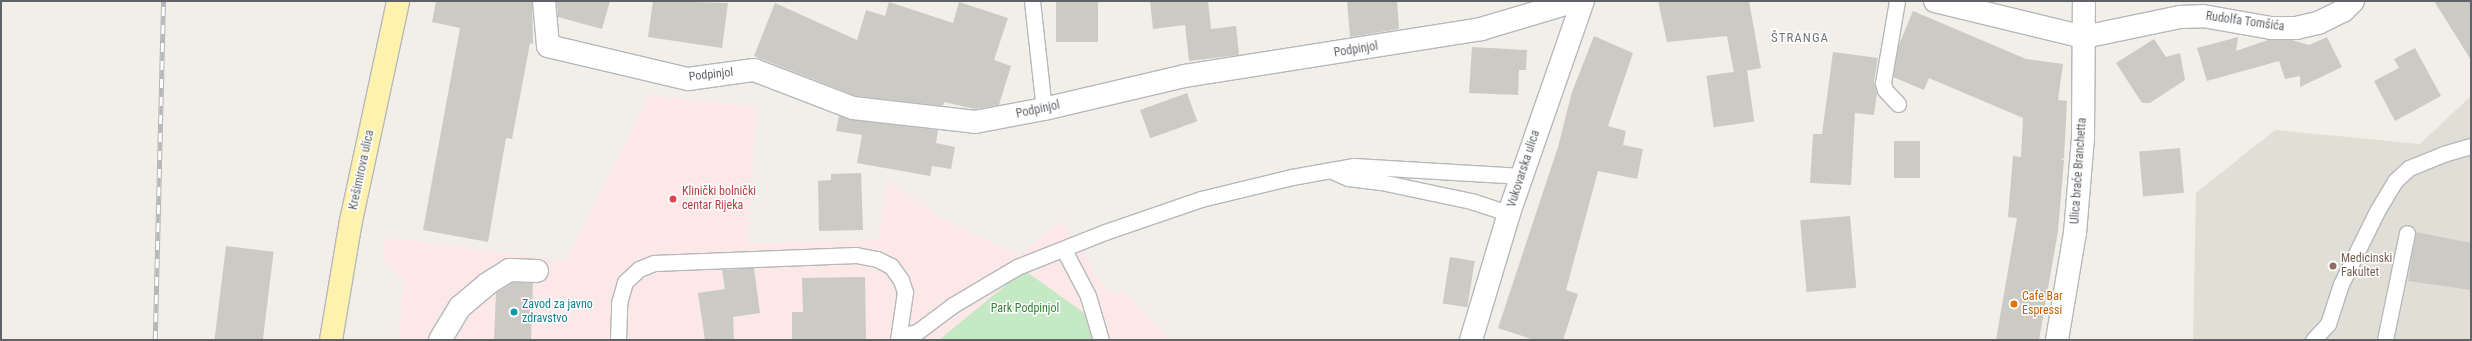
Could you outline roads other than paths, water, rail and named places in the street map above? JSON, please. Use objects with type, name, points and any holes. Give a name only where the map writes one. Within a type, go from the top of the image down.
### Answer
[{"type":"main road","name":"Krešimirova ulica","points":[[331,340],[351,221],[398,1]]},
{"type":"street","name":"Podpinjol","points":[[544,1],[548,46],[688,79],[754,70],[853,108],[975,122],[1044,109],[1185,76],[1481,29],[1575,1]]},
{"type":"street","name":"Vukovarska ulica","points":[[1471,340],[1509,213],[1583,1]]},
{"type":"street","points":[[1935,1],[2084,37]]},
{"type":"street","name":"Ulica braće Branchetta","points":[[2058,340],[2075,233],[2083,138],[2084,1]]},
{"type":"street","name":"Rudolfa Tomšića","points":[[2084,37],[2180,9],[2203,16],[2271,28],[2296,28],[2318,23],[2343,11],[2353,1]]},
{"type":"street","points":[[440,340],[460,307],[487,284],[509,270],[537,271]]},
{"type":"lane","points":[[1032,1],[1044,109]]},
{"type":"lane","points":[[1897,1],[1883,84],[1885,90],[1898,104]]},
{"type":"lane","points":[[2313,340],[2328,324],[2341,284],[2377,211],[2395,181],[2409,168],[2443,154],[2471,146]]},
{"type":"lane","points":[[618,340],[619,303],[625,282],[639,269],[654,262],[856,255],[878,259],[891,266],[901,280],[905,292],[898,338],[917,332],[953,305],[1017,268],[1105,232],[1201,199],[1292,177],[1354,166],[1522,176]]},
{"type":"lane","points":[[1332,171],[1348,178],[1381,182],[1471,200],[1509,213]]},
{"type":"lane","points":[[2385,340],[2407,233]]},
{"type":"lane","points":[[1064,250],[1088,296],[1101,340]]},
{"type":"railway","points":[[155,340],[163,1]]},
{"type":"place","name":"Klinički bolnički centar Rijeka","points":[[673,199]]},
{"type":"place","name":"Medicinski Fakultet","points":[[2333,266]]},
{"type":"place","name":"Cafe Bar Espressi","points":[[2014,304]]},
{"type":"place","name":"Zavod za javno zdravstvo","points":[[514,312]]},
{"type":"district","name":"ŠTRANGA","points":[[1800,38]]},
{"type":"park label","name":"Park Podpinjol","points":[[1025,309]]}]
